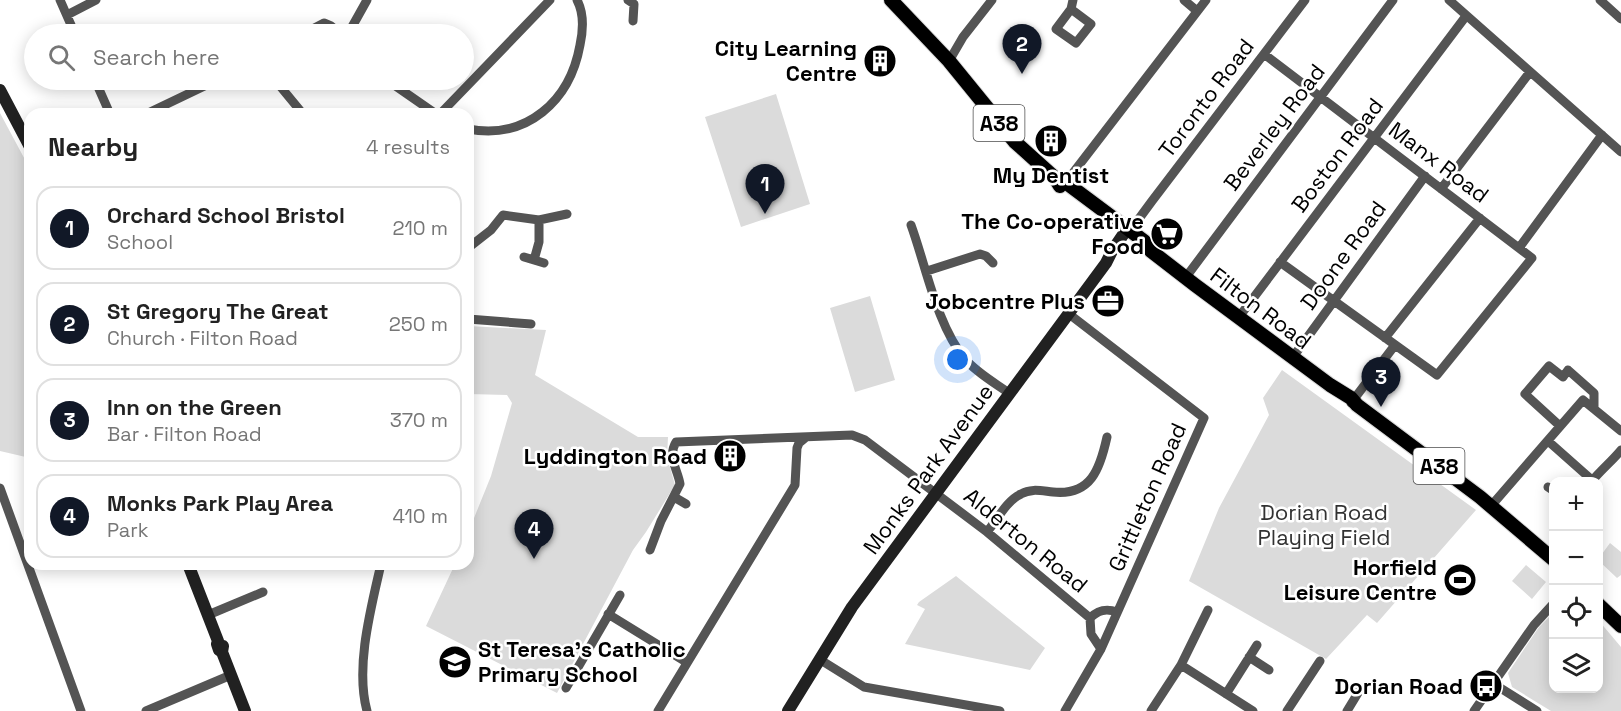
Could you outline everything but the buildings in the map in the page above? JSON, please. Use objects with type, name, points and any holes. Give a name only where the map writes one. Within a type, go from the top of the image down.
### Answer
[{"type":"main road","name":"Filton Road","points":[[891,0],[949,61],[1015,142],[1060,180],[1144,241],[1151,251],[1491,506],[1549,556]]},
{"type":"main road","points":[[1603,608],[1621,626]]},
{"type":"street","points":[[60,0],[70,24]]},
{"type":"street","points":[[66,15],[96,0]]},
{"type":"street","points":[[354,24],[367,0]]},
{"type":"street","points":[[474,77],[550,0]]},
{"type":"street","points":[[474,129],[493,131],[510,128],[538,116],[552,106],[567,84],[578,57],[582,23],[577,0]]},
{"type":"street","points":[[628,0],[634,4],[633,21]]},
{"type":"street","points":[[949,61],[963,37],[992,0]]},
{"type":"street","points":[[1184,0],[1197,11]]},
{"type":"street","points":[[1060,180],[1206,0]]},
{"type":"street","name":"Toronto Road","points":[[1129,231],[1305,0]]},
{"type":"street","name":"Beverley Road","points":[[1186,277],[1393,0]]},
{"type":"street","points":[[1600,0],[1621,19]]},
{"type":"street","points":[[1453,1],[1466,16],[1621,152]]},
{"type":"street","name":"Boston Road","points":[[1239,317],[1466,16]]},
{"type":"street","name":"Manx Road","points":[[1264,54],[1532,258],[1437,375],[1395,345]]},
{"type":"street","points":[[1441,189],[1530,72]]},
{"type":"street","points":[[0,90],[24,136]]},
{"type":"street","points":[[99,90],[107,108]]},
{"type":"street","points":[[159,108],[196,90]]},
{"type":"street","points":[[283,90],[298,108]]},
{"type":"street","points":[[402,90],[429,108]]},
{"type":"street","points":[[444,108],[462,90]]},
{"type":"street","points":[[1519,248],[1602,135]]},
{"type":"street","name":"Doone Road","points":[[1293,357],[1425,176]]},
{"type":"street","points":[[474,243],[491,230],[503,214],[539,220],[567,214]]},
{"type":"street","points":[[1385,338],[1480,218]]},
{"type":"street","points":[[539,220],[539,242],[529,258],[544,263]]},
{"type":"street","points":[[911,225],[945,325],[960,353],[967,362],[1010,393]]},
{"type":"street","name":"Monks Park Avenue","points":[[788,711],[852,607],[1070,314],[1110,258],[1112,251],[1129,231]]},
{"type":"street","points":[[927,271],[980,254],[993,263]]},
{"type":"street","points":[[1280,262],[1395,345],[1352,401]]},
{"type":"street","name":"Grittleton Road","points":[[1065,711],[1101,649],[1204,418],[1070,314]]},
{"type":"street","points":[[474,319],[531,324]]},
{"type":"street","points":[[1560,426],[1525,394],[1549,366],[1563,377],[1568,370],[1594,393],[1594,409]]},
{"type":"street","points":[[1491,506],[1583,400],[1621,431]]},
{"type":"street","name":"Alderton Road","points":[[805,438],[847,435],[865,440],[987,532],[1090,618],[1091,634],[1101,649]]},
{"type":"street","points":[[987,532],[1018,495],[1035,490],[1064,493],[1084,486],[1099,466],[1107,437]]},
{"type":"street","points":[[650,543],[680,484],[673,463],[672,449],[676,442],[805,438]]},
{"type":"street","points":[[658,711],[795,485],[797,448],[805,438]]},
{"type":"street","points":[[1548,441],[1588,477]]},
{"type":"street","points":[[1595,477],[1621,450]]},
{"type":"street","points":[[0,488],[24,554]]},
{"type":"street","points":[[674,497],[686,504]]},
{"type":"street","points":[[30,570],[81,711]]},
{"type":"street","points":[[190,570],[246,711]]},
{"type":"street","points":[[367,711],[361,679],[362,662],[380,570]]},
{"type":"street","points":[[208,615],[263,592]]},
{"type":"street","points":[[566,688],[573,680],[620,595]]},
{"type":"street","points":[[1474,711],[1534,625],[1549,608]]},
{"type":"street","name":"Alderton Road","points":[[1090,618],[1096,612],[1105,610],[1117,612]]},
{"type":"street","points":[[1151,711],[1181,665],[1208,610]]},
{"type":"street","points":[[608,614],[686,662]]},
{"type":"street","points":[[1226,694],[1257,645]]},
{"type":"street","points":[[1249,657],[1269,670]]},
{"type":"street","points":[[819,659],[864,687],[1000,711]]},
{"type":"street","points":[[1287,711],[1320,661]]},
{"type":"street","points":[[1181,665],[1253,711]]},
{"type":"street","points":[[146,711],[231,675]]},
{"type":"street","points":[[1494,684],[1537,711]]},
{"type":"street","points":[[1347,711],[1361,688]]},
{"type":"green space","points":[[776,94],[810,204],[741,227],[705,117]]},
{"type":"green space","points":[[0,113],[24,158],[24,457],[0,451]]},
{"type":"green space","points":[[870,296],[895,380],[855,392],[830,308]]},
{"type":"green space","points":[[474,326],[546,330],[535,375],[638,437],[668,437],[667,457],[675,485],[633,550],[557,693],[426,626],[452,570],[474,570],[474,518],[491,476],[512,403],[507,395],[474,394]]},
{"type":"green space","name":"Dorian Road Playing Field","points":[[1282,370],[1476,510],[1377,623],[1367,615],[1326,659],[1189,581],[1219,508],[1269,415],[1263,398]]},
{"type":"green space","points":[[1610,543],[1621,552],[1621,575],[1617,578],[1603,565],[1603,553]]},
{"type":"green space","points":[[1526,565],[1546,582],[1532,599],[1512,581]]},
{"type":"green space","points":[[956,576],[1045,648],[1030,670],[905,644],[925,609],[917,605],[919,602]]},
{"type":"green space","points":[[1549,617],[1549,693],[1603,693],[1603,626],[1621,647],[1621,711],[1551,711],[1512,687],[1508,673],[1539,627]]},
{"type":"place","name":"City Learning Centre","points":[[880,61]]},
{"type":"place","name":"St Gregory The Great","points":[[1022,74]]},
{"type":"place","name":"My Dentist","points":[[1051,141]]},
{"type":"place","name":"Orchard School Bristol","points":[[765,214]]},
{"type":"place","name":"The Co-operative Food","points":[[1167,234]]},
{"type":"place","name":"Jobcentre Plus","points":[[1108,301]]},
{"type":"place","name":"Inn on the Green","points":[[1381,407]]},
{"type":"place","name":"Lyddington Road","points":[[730,456]]},
{"type":"place","name":"Monks Park Play Area","points":[[534,559]]},
{"type":"place","name":"Horfield Leisure Centre","points":[[1460,580]]},
{"type":"place","name":"St Teresa's Catholic Primary School","points":[[455,662]]},
{"type":"place","name":"Dorian Road","points":[[1486,686]]}]
